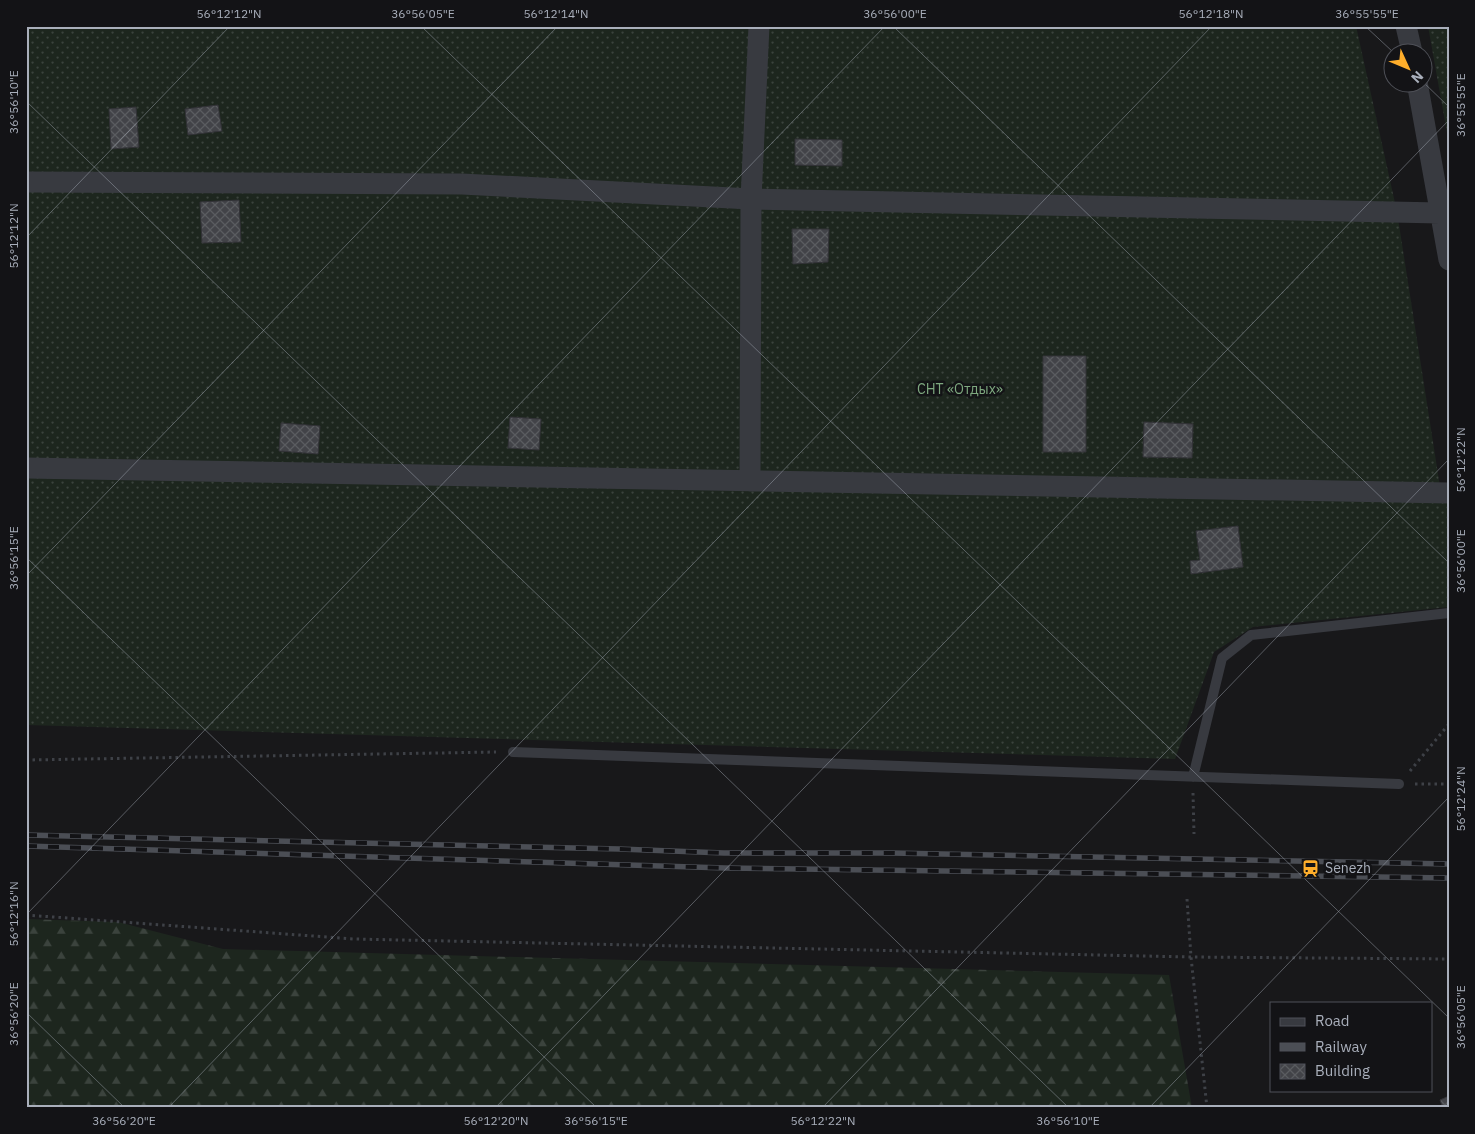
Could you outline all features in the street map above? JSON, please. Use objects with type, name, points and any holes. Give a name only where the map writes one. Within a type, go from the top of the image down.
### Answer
[{"type":"street","points":[[750,481],[751,199],[759,26]]},
{"type":"street","points":[[1406,26],[1410,42]]},
{"type":"street","points":[[1420,92],[1449,260]]},
{"type":"street","points":[[26,182],[462,184],[751,199],[1440,213]]},
{"type":"street","points":[[26,468],[1449,493]]},
{"type":"lane","points":[[1193,778],[1222,658],[1251,635],[1449,613]]},
{"type":"lane","points":[[513,752],[1399,784]]},
{"type":"path","points":[[1399,784],[1449,724]]},
{"type":"path","points":[[26,760],[513,752]]},
{"type":"path","points":[[1193,778],[1194,834]]},
{"type":"path","points":[[1399,784],[1449,784]]},
{"type":"path","points":[[1187,899],[1191,957],[1207,1108]]},
{"type":"path","points":[[26,915],[354,939],[1191,957],[1449,959]]},
{"type":"green space","name":"СНТ «Отдых»","points":[[26,26],[1356,26],[1397,212],[1441,493],[1449,504],[1449,607],[1253,627],[1214,652],[1175,759],[26,725]]},
{"type":"green space","points":[[1428,26],[1449,26],[1449,144],[1432,42]]},
{"type":"green space","points":[[26,919],[118,922],[223,949],[1169,975],[1192,1108],[26,1108]]},
{"type":"building","points":[[218,105],[222,131],[188,135],[185,109]]},
{"type":"building","points":[[136,107],[139,147],[111,149],[109,109]]},
{"type":"building","points":[[795,139],[842,140],[842,166],[795,165]]},
{"type":"building","points":[[239,200],[241,242],[202,243],[200,202]]},
{"type":"building","points":[[792,229],[829,229],[828,262],[793,264]]},
{"type":"building","points":[[1043,356],[1086,356],[1086,452],[1043,452]]},
{"type":"building","points":[[510,417],[541,419],[539,450],[508,448]]},
{"type":"building","points":[[1144,422],[1193,424],[1192,458],[1143,457]]},
{"type":"building","points":[[281,423],[320,426],[318,454],[279,451]]},
{"type":"building","points":[[1238,526],[1243,567],[1191,574],[1190,561],[1200,560],[1196,531]]},
{"type":"building","points":[[1449,1096],[1449,1108],[1443,1108],[1440,1100]]},
{"type":"railway","points":[[26,835],[724,853],[892,853],[1449,864]]},
{"type":"railway","points":[[26,846],[725,868],[1449,878]]},
{"type":"place","name":"Senezh","points":[[1311,868]]}]
